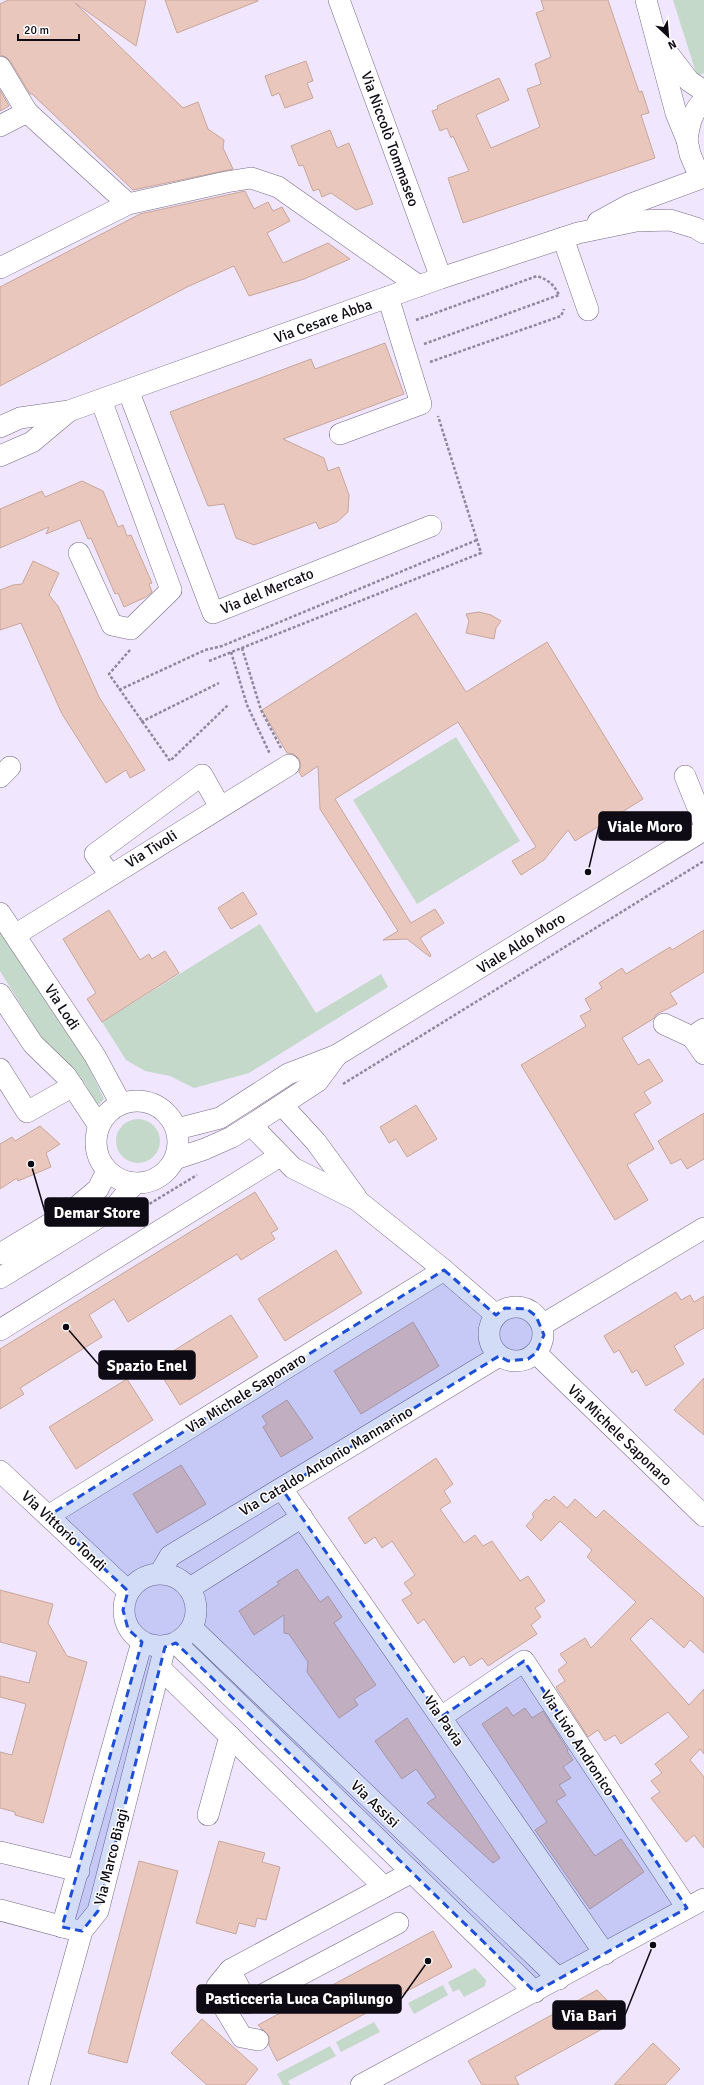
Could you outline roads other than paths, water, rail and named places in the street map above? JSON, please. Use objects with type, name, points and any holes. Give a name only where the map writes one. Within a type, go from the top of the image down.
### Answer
[{"type":"street","name":"Via Niccolò Tommaseo","points":[[339,0],[441,278]]},
{"type":"street","points":[[646,0],[676,113],[687,140],[690,154],[695,166],[704,177]]},
{"type":"street","points":[[656,36],[689,81],[704,91]]},
{"type":"street","points":[[0,67],[27,112],[128,204]]},
{"type":"street","points":[[687,140],[690,122],[698,107],[704,100]]},
{"type":"street","points":[[0,126],[27,112]]},
{"type":"street","name":"Via Cesare Abba","points":[[571,236],[632,204],[704,177]]},
{"type":"street","points":[[0,268],[128,204],[226,182],[251,178],[278,187],[419,286]]},
{"type":"street","name":"Via Cesare Abba","points":[[0,427],[20,418],[69,411],[441,278],[571,236],[636,221],[670,220],[696,228],[704,233]]},
{"type":"street","points":[[571,236],[588,310]]},
{"type":"street","points":[[340,434],[421,404],[388,297]]},
{"type":"street","name":"Via del Mercato","points":[[128,390],[213,613],[431,526]]},
{"type":"street","points":[[79,553],[112,624],[131,629],[171,590],[101,400]]},
{"type":"street","name":"Via Cesare Abba","points":[[0,456],[32,442],[69,411]]},
{"type":"street","name":"Via Tivoli","points":[[15,935],[289,765]]},
{"type":"street","points":[[110,875],[95,854],[202,775],[220,807]]},
{"type":"street","points":[[685,776],[704,823]]},
{"type":"street","name":"Viale Aldo Moro","points":[[177,1129],[220,1118],[288,1074],[337,1055],[704,830]]},
{"type":"street","name":"Via Lodi","points":[[0,913],[95,1056],[121,1104]]},
{"type":"street","points":[[0,994],[33,1044],[66,1076],[99,1126]]},
{"type":"street","points":[[664,1024],[698,1033],[704,1054]]},
{"type":"street","name":"Viale Aldo Moro","points":[[175,1158],[219,1143],[252,1125],[318,1081],[337,1055]]},
{"type":"street","points":[[0,1069],[28,1112],[73,1086]]},
{"type":"street","points":[[144,1101],[164,1110],[177,1129],[179,1144],[175,1158],[166,1172],[152,1181],[135,1183],[120,1180],[107,1171],[99,1157],[96,1142],[99,1126],[108,1113],[121,1104],[144,1101]]},
{"type":"street","points":[[282,1105],[316,1142],[357,1200]]},
{"type":"street","points":[[252,1125],[293,1168],[357,1200],[444,1270],[496,1315]]},
{"type":"street","points":[[0,1330],[280,1156]]},
{"type":"street","points":[[0,1254],[73,1210],[98,1189],[107,1171]]},
{"type":"street","points":[[0,1278],[114,1208],[135,1183]]},
{"type":"street","points":[[542,1325],[704,1228]]},
{"type":"street","name":"Via Michele Saponaro","points":[[48,1516],[444,1270]]},
{"type":"street","points":[[516,1306],[527,1309],[536,1316],[542,1325],[543,1340],[536,1353],[528,1359],[518,1362],[508,1361],[499,1356],[491,1347],[488,1336],[489,1324],[496,1315],[505,1308],[516,1306]]},
{"type":"street","name":"Via Michele Saponaro","points":[[536,1353],[704,1516]]},
{"type":"street","name":"Via Cataldo Antonio Mannarino","points":[[160,1573],[170,1556],[499,1356]]},
{"type":"street","name":"Via Vittorio Tondi","points":[[0,1471],[128,1592]]},
{"type":"street","name":"Via Pavia","points":[[282,1489],[605,1954]]},
{"type":"street","points":[[190,1588],[302,1517]]},
{"type":"street","points":[[160,1573],[177,1577],[190,1588],[197,1608],[192,1628],[185,1636],[170,1645],[153,1646],[142,1642],[128,1629],[123,1610],[128,1592],[141,1578],[160,1573]]},
{"type":"street","name":"Via Assisi","points":[[192,1628],[559,1979]]},
{"type":"street","name":"Via Marco Biagi","points":[[62,1927],[79,1871],[142,1642]]},
{"type":"street","name":"Via Assisi","points":[[170,1645],[203,1669],[535,1992]]},
{"type":"street","name":"Via Marco Biagi","points":[[39,2085],[82,1931],[98,1911],[160,1668],[170,1645]]},
{"type":"street","name":"Via Livio Andronico","points":[[440,1716],[524,1661],[696,1904]]},
{"type":"street","points":[[160,1668],[384,1887]]},
{"type":"street","points":[[194,1701],[203,1669]]},
{"type":"street","points":[[208,1815],[230,1736]]},
{"type":"street","points":[[0,1852],[79,1871]]},
{"type":"street","points":[[258,2040],[242,2037],[225,2009],[217,1986],[230,1970],[412,1872]]},
{"type":"street","points":[[361,2085],[388,2078],[535,1992],[696,1904]]},
{"type":"street","points":[[0,1910],[82,1931]]},
{"type":"street","points":[[230,1970],[247,2003],[398,1924]]},
{"type":"place","name":"Viale Moro","points":[[588,872]]},
{"type":"place","name":"Demar Store","points":[[31,1164]]},
{"type":"place","name":"Spazio Enel","points":[[66,1327]]},
{"type":"place","name":"Via Bari","points":[[653,1945]]},
{"type":"place","name":"Pasticceria Luca Capilungo","points":[[428,1961]]}]
